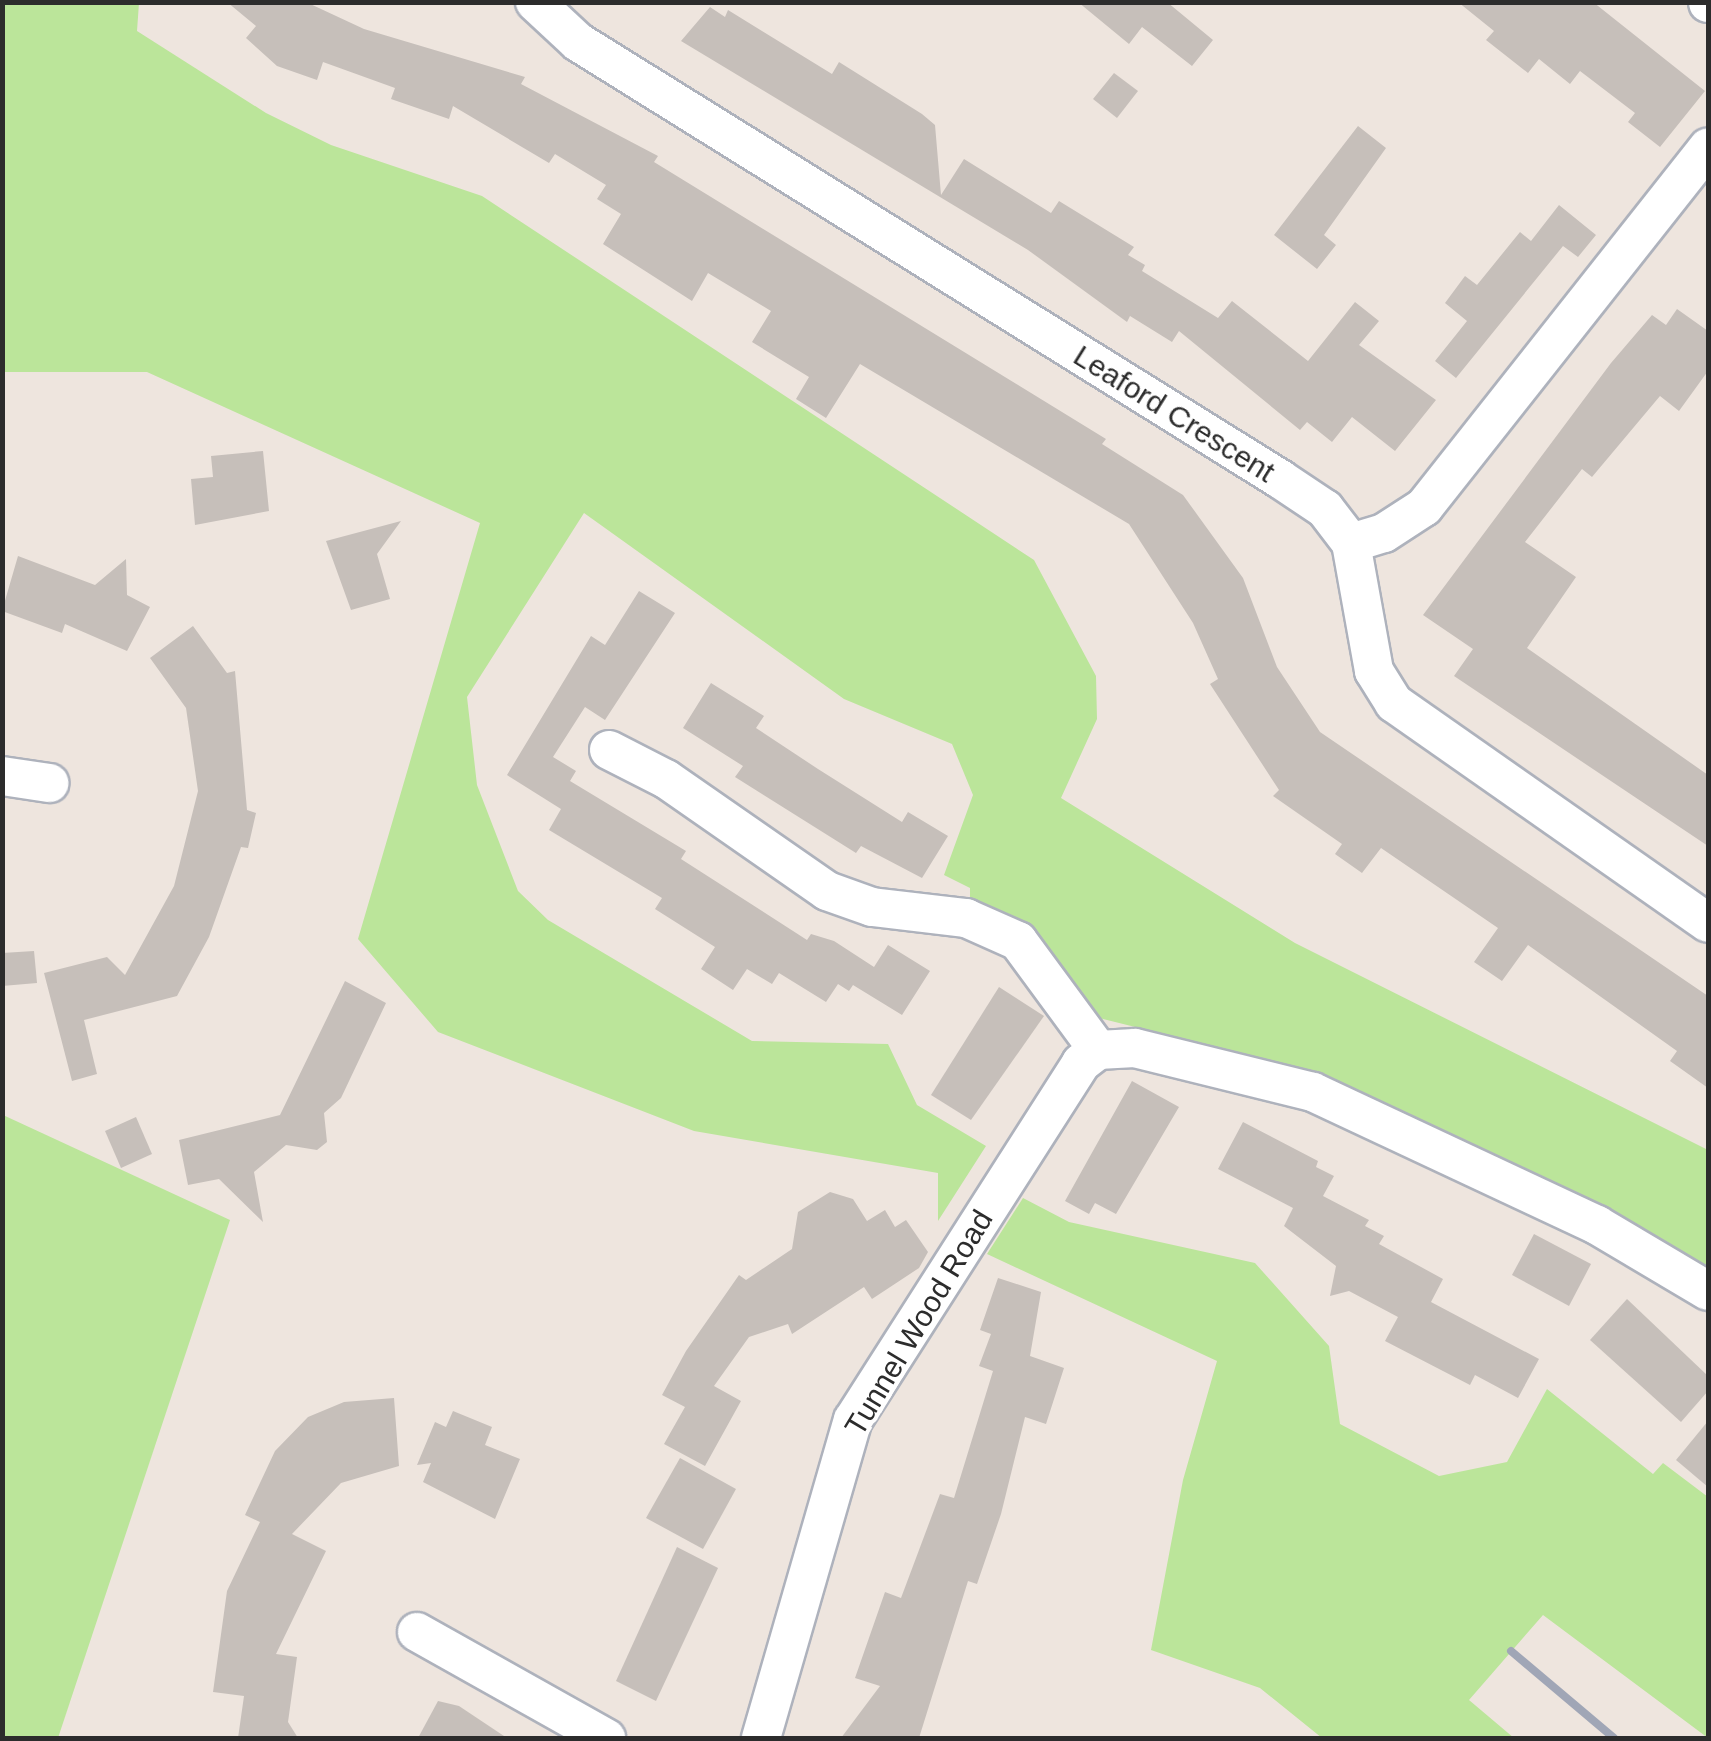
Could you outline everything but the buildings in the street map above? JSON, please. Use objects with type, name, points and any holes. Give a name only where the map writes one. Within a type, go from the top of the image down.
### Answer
[{"type":"street","name":"Leaford Crescent","points":[[535,2],[578,42],[1280,479],[1325,510],[1351,542]]},
{"type":"street","points":[[1708,148],[1424,506],[1384,533],[1351,542],[1374,671],[1394,703],[1708,922]]},
{"type":"street","points":[[608,750],[666,780],[826,891],[872,907],[966,918],[1018,941],[1098,1050],[1134,1048],[1313,1092],[1597,1225],[1708,1292]]},
{"type":"street","points":[[2,776],[48,783]]},
{"type":"street","name":"Tunnel Wood Road","points":[[760,1738],[853,1420],[1081,1063],[1098,1050]]},
{"type":"street","points":[[418,1632],[606,1738]]},
{"type":"green space","points":[[3,3],[139,3],[137,31],[266,113],[331,145],[482,196],[1034,560],[1096,676],[1097,719],[1061,798],[1295,943],[1708,1150],[1708,1274],[1308,1070],[1099,1018],[1020,923],[970,901],[970,888],[944,875],[973,795],[952,744],[844,699],[584,513],[467,697],[477,785],[518,891],[548,920],[752,1041],[888,1044],[917,1105],[986,1146],[938,1221],[938,1173],[694,1131],[438,1032],[358,939],[480,523],[147,372],[3,372]]},
{"type":"green space","points":[[3,1115],[230,1220],[58,1738],[3,1738]]},
{"type":"green space","points":[[1023,1198],[1069,1222],[1255,1263],[1329,1346],[1340,1424],[1439,1476],[1507,1462],[1547,1389],[1653,1474],[1663,1463],[1708,1497],[1708,1738],[1543,1615],[1469,1700],[1514,1738],[1322,1738],[1260,1688],[1151,1650],[1183,1480],[1217,1361],[987,1254]]},
{"type":"railway","points":[[1511,1651],[1614,1738]]}]
